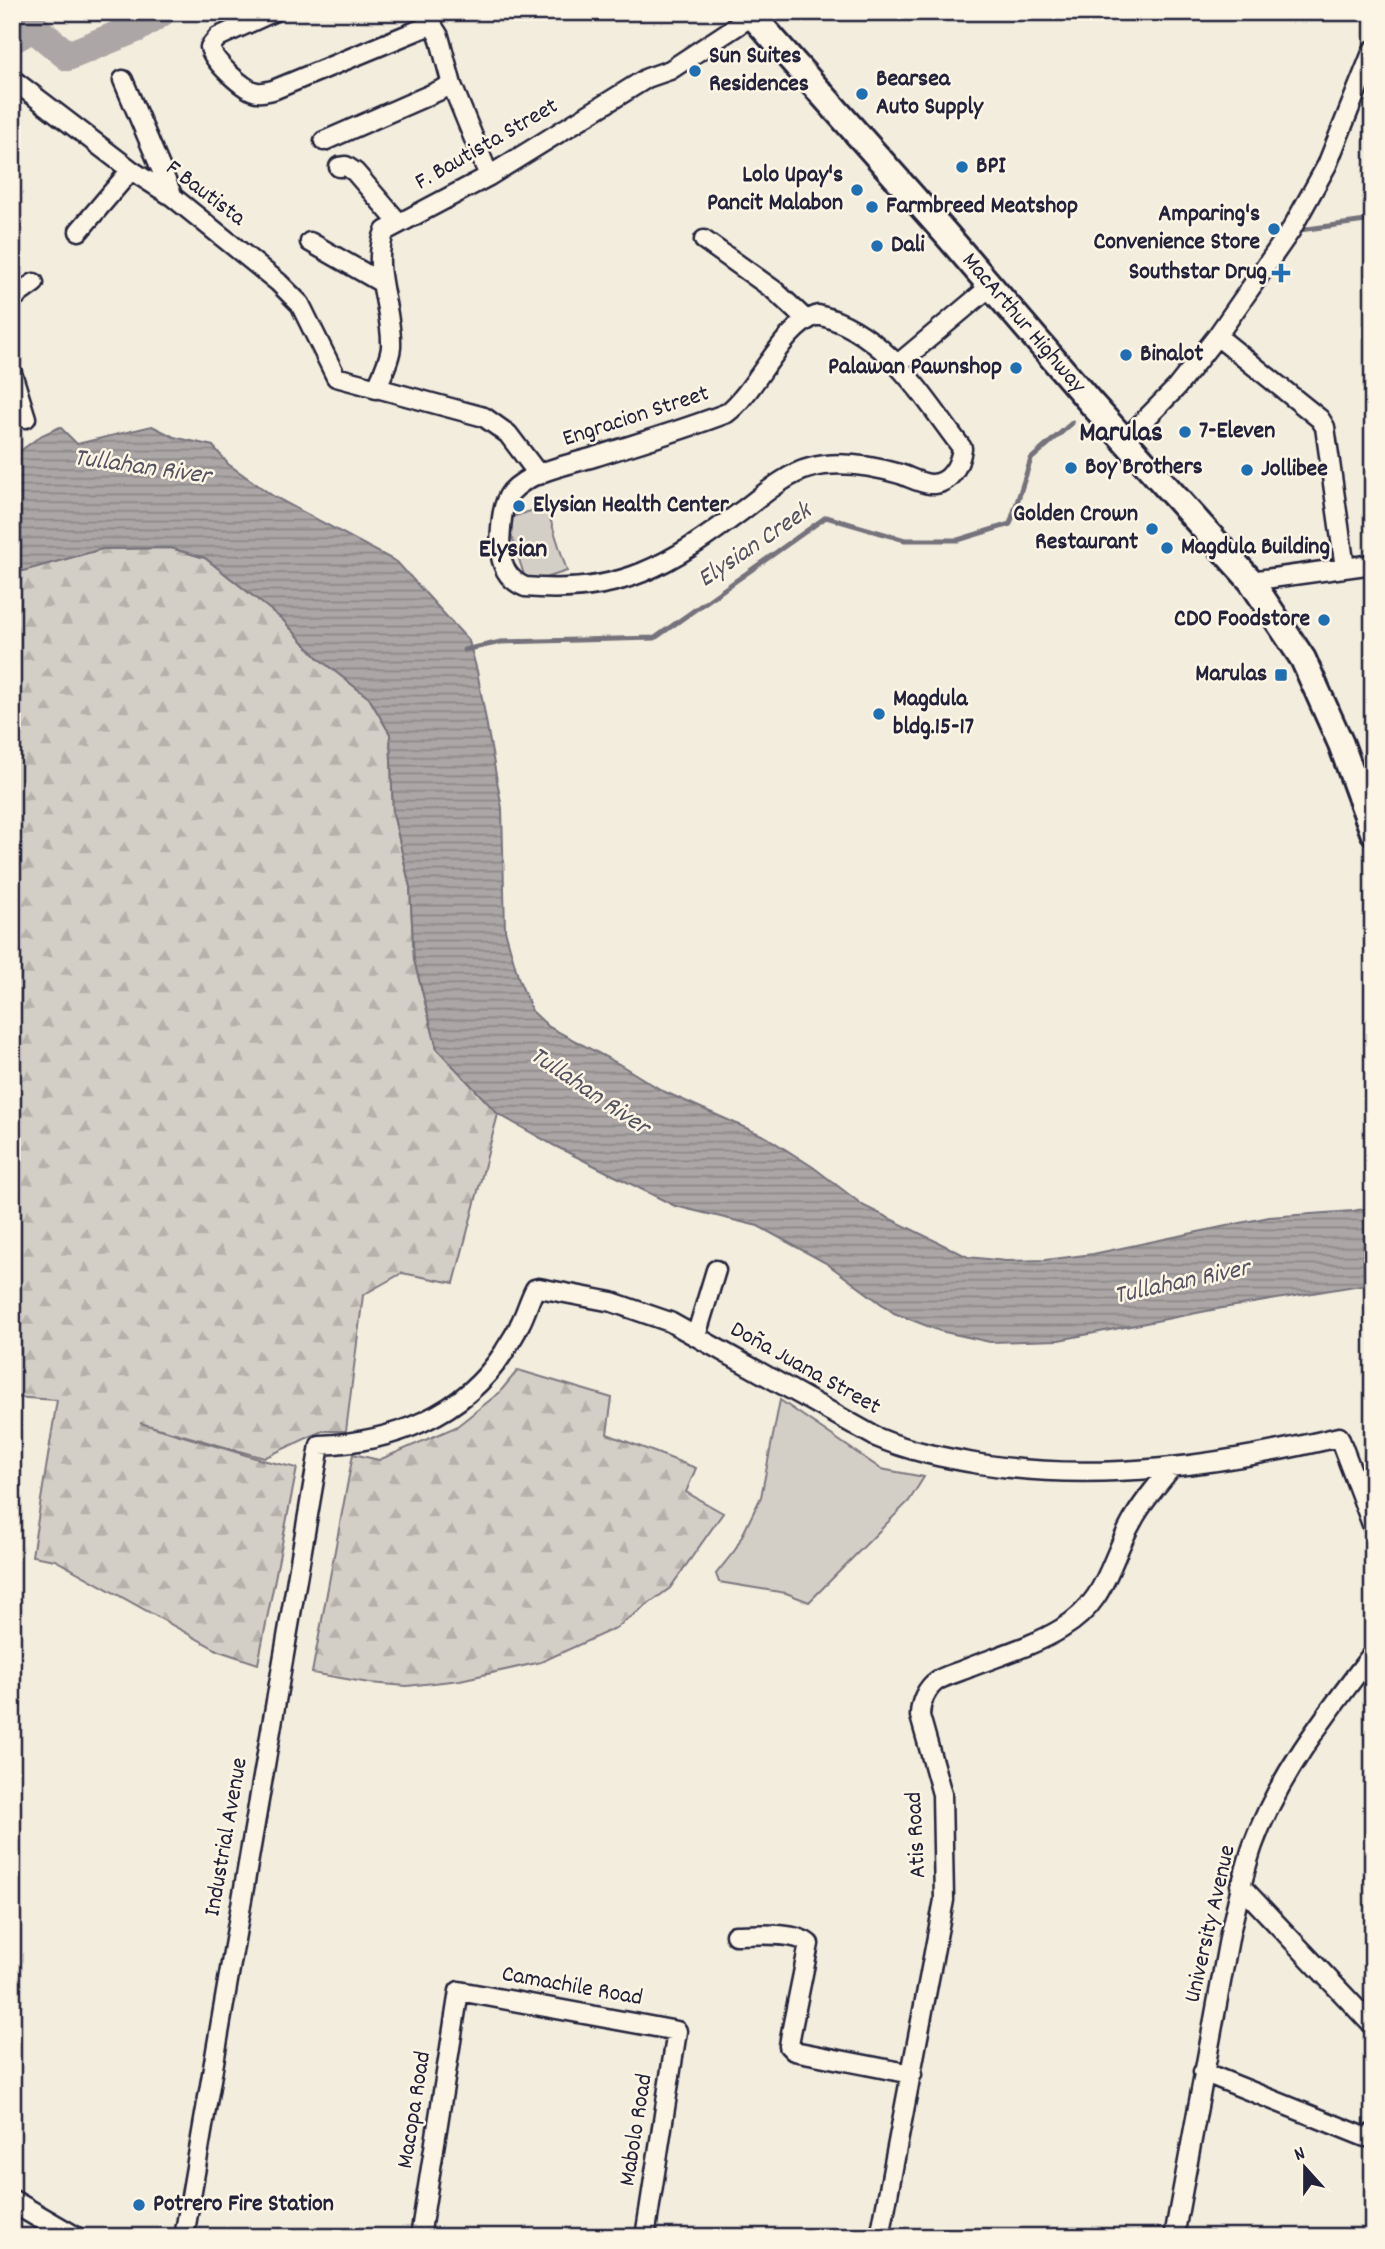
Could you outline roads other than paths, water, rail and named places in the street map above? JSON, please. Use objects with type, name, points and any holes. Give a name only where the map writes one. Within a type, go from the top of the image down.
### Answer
[{"type":"highway","name":"MacArthur Highway","points":[[750,14],[1251,581],[1303,659],[1367,797],[1373,832]]},
{"type":"main road","points":[[12,2201],[74,2237]]},
{"type":"street","points":[[273,12],[218,37],[210,47],[214,58],[242,85],[258,93],[428,18],[439,36],[453,85],[489,176]]},
{"type":"street","name":"F. Bautista Street","points":[[376,389],[391,349],[382,283],[381,240],[384,231],[489,176],[647,78],[670,70],[750,14]]},
{"type":"street","points":[[1125,440],[1170,396],[1217,336],[1291,230],[1326,165],[1373,50]]},
{"type":"street","name":"F Bautista","points":[[12,79],[131,170],[173,197],[278,282],[300,304],[336,377],[376,389]]},
{"type":"street","points":[[123,80],[173,197]]},
{"type":"street","points":[[324,141],[453,85]]},
{"type":"street","points":[[338,167],[345,166],[355,172],[399,223]]},
{"type":"street","points":[[79,231],[131,170]]},
{"type":"street","points":[[704,240],[774,290],[805,319],[818,315],[834,319],[876,344],[898,364],[991,286]]},
{"type":"street","points":[[310,242],[382,283]]},
{"type":"street","points":[[12,299],[34,283]]},
{"type":"street","name":"Engracion Street","points":[[805,319],[740,403],[727,413],[539,475],[510,494],[505,505],[500,556],[506,571],[516,583],[537,588],[582,588],[617,582],[651,571],[714,531],[789,477],[810,468],[856,465],[930,484],[941,482],[952,474],[960,462],[962,448],[898,364]]},
{"type":"street","points":[[1217,336],[1320,419],[1325,427],[1346,568]]},
{"type":"street","points":[[12,373],[26,418]]},
{"type":"street","points":[[376,389],[484,416],[508,434],[539,475]]},
{"type":"street","points":[[1251,581],[1373,564]]},
{"type":"street","points":[[696,1336],[716,1270]]},
{"type":"street","name":"Doña Juana Street","points":[[320,1446],[353,1444],[388,1436],[421,1423],[451,1405],[479,1382],[502,1355],[520,1324],[533,1291],[537,1288],[612,1302],[670,1322],[877,1437],[898,1447],[951,1460],[1006,1468],[1116,1472],[1227,1461],[1339,1437],[1373,1527]]},
{"type":"street","name":"Industrial Avenue","points":[[184,2237],[320,1446]]},
{"type":"street","name":"Atis Road","points":[[880,2237],[944,1900],[942,1794],[920,1716],[920,1707],[937,1680],[1037,1640],[1079,1616],[1099,1594],[1134,1517],[1171,1468]]},
{"type":"street","name":"University Avenue","points":[[1174,2237],[1240,1885],[1268,1811],[1291,1767],[1373,1653]]},
{"type":"street","points":[[1240,1885],[1373,2025]]},
{"type":"street","points":[[735,1935],[791,1937],[803,1939],[809,1944],[789,2046],[794,2051],[912,2074]]},
{"type":"street","name":"Camachile Road","points":[[459,1992],[677,2031]]},
{"type":"street","name":"Macopa Road","points":[[420,2237],[459,1992]]},
{"type":"street","name":"Mabolo Road","points":[[645,2237],[677,2031]]},
{"type":"street","points":[[1203,2072],[1365,2137],[1370,2137],[1373,2133]]},
{"type":"water","name":"Tullahan River","points":[[152,426],[174,437],[213,446],[228,464],[273,496],[397,562],[469,641],[502,808],[505,930],[519,980],[532,1011],[549,1027],[663,1091],[766,1137],[813,1167],[864,1206],[968,1257],[1006,1261],[1045,1260],[1093,1254],[1269,1217],[1373,1207],[1373,1283],[1217,1309],[1059,1340],[990,1342],[940,1331],[894,1313],[826,1263],[758,1226],[675,1206],[555,1146],[498,1114],[437,1049],[414,960],[410,887],[393,813],[390,734],[369,698],[318,658],[283,620],[205,558],[171,548],[102,549],[12,574],[12,449],[20,451],[42,435],[60,427],[77,444]]},
{"type":"waterway","points":[[12,39],[33,27],[68,56],[136,28],[161,12]]},
{"type":"waterway","points":[[1300,230],[1373,220]]},
{"type":"waterway","name":"Elysian Creek","points":[[464,650],[501,642],[655,638],[826,517],[905,540],[958,540],[1010,524],[1031,459],[1072,423]]},
{"type":"place","name":"Sun Suites Residences","points":[[695,71]]},
{"type":"place","name":"Bearsea Auto Supply","points":[[862,94]]},
{"type":"place","name":"BPI","points":[[962,167]]},
{"type":"place","name":"Lolo Upay's Pancit Malabon","points":[[857,190]]},
{"type":"place","name":"Farmbreed Meatshop","points":[[872,207]]},
{"type":"place","name":"Amparing's Convenience Store","points":[[1274,229]]},
{"type":"place","name":"Dali","points":[[877,246]]},
{"type":"place","name":"Southstar Drug","points":[[1281,273]]},
{"type":"place","name":"Binalot","points":[[1126,355]]},
{"type":"place","name":"Palawan Pawnshop","points":[[1016,368]]},
{"type":"place","name":"7-Eleven","points":[[1185,432]]},
{"type":"place","name":"Boy Brothers","points":[[1071,468]]},
{"type":"place","name":"Jollibee","points":[[1247,470]]},
{"type":"place","name":"Elysian Health Center","points":[[519,506]]},
{"type":"place","name":"Golden Crown Restaurant","points":[[1152,529]]},
{"type":"place","name":"Magdula Building","points":[[1167,548]]},
{"type":"place","name":"CDO Foodstore","points":[[1324,620]]},
{"type":"place","name":"Marulas","points":[[1281,675]]},
{"type":"place","name":"Magdula bldg.15-17","points":[[879,714]]},
{"type":"place","name":"Potrero Fire Station","points":[[139,2205]]},
{"type":"district","name":"Marulas","points":[[1121,435]]},
{"type":"district","name":"Elysian","points":[[513,550]]}]
